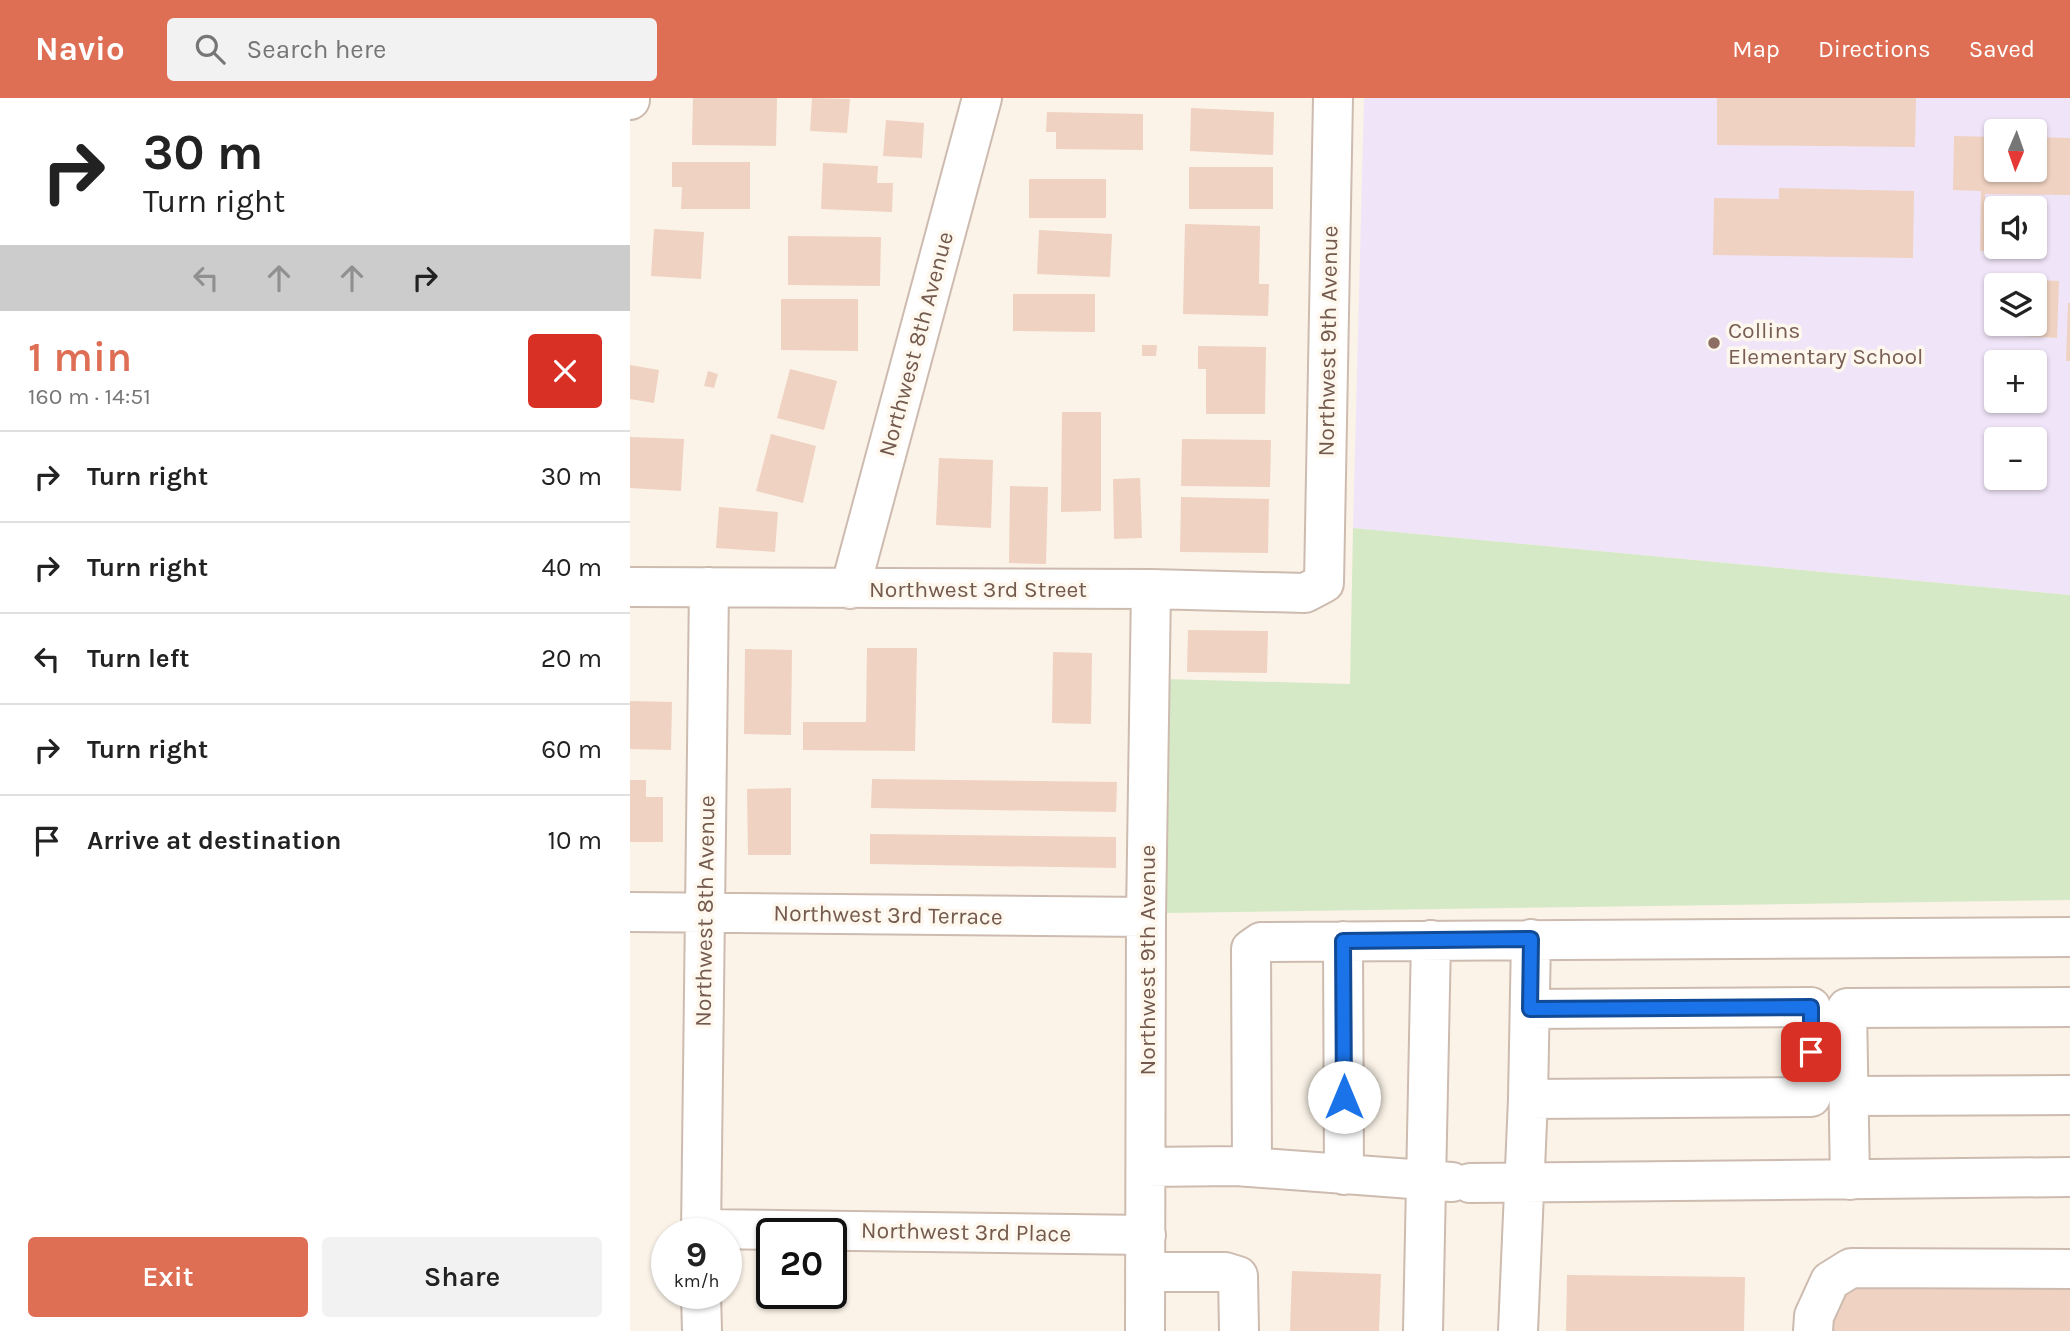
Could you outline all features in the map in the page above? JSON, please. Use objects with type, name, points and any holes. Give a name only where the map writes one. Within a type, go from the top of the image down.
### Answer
[{"type":"street","name":"Northwest 8th Avenue","points":[[850,589],[982,98]]},
{"type":"street","name":"Northwest 9th Avenue","points":[[1324,583],[1333,98]]},
{"type":"street","name":"Northwest 3rd Street","points":[[630,587],[1151,589],[1305,593],[1324,583]]},
{"type":"street","name":"Northwest 8th Avenue","points":[[701,1218],[709,587]]},
{"type":"street","name":"Northwest 9th Avenue","points":[[1144,1331],[1151,589]]},
{"type":"street","name":"Northwest 3rd Terrace","points":[[630,912],[1146,917]]},
{"type":"street","points":[[1252,1167],[1251,950],[1261,942],[2070,937]]},
{"type":"street","points":[[1518,1331],[1528,1099],[1531,939]]},
{"type":"street","points":[[1423,1331],[1431,940]]},
{"type":"street","points":[[1343,941],[1345,1175]]},
{"type":"street","points":[[1528,1099],[1811,1097],[1811,1007],[1530,1009]]},
{"type":"street","points":[[1850,1180],[1847,1008],[2070,1007]]},
{"type":"street","points":[[1849,1097],[2070,1095]]},
{"type":"street","points":[[1146,1167],[1252,1167],[1467,1183],[2070,1177]]},
{"type":"street","name":"Northwest 3rd Place","points":[[742,1233],[1146,1253],[1238,1276],[1239,1331]]},
{"type":"street","points":[[1813,1331],[1814,1316],[1830,1281],[1852,1268],[2070,1269]]},
{"type":"street","points":[[701,1309],[702,1331]]},
{"type":"shaded area","name":"Collins Elementary School","points":[[1364,98],[2070,98],[2070,595],[1353,528]]},
{"type":"green space","points":[[1353,528],[2070,595],[2070,900],[1167,913],[1166,679],[1350,684]]},
{"type":"building","points":[[693,98],[777,98],[776,146],[692,145]]},
{"type":"building","points":[[812,98],[850,99],[847,133],[810,131]]},
{"type":"building","points":[[1717,98],[1916,98],[1915,147],[1717,145]]},
{"type":"building","points":[[1191,108],[1274,112],[1273,155],[1190,151]]},
{"type":"building","points":[[1047,112],[1143,114],[1143,150],[1056,149],[1056,132],[1046,132]]},
{"type":"building","points":[[886,120],[924,123],[922,158],[883,156]]},
{"type":"building","points":[[1954,136],[1984,137],[1984,182],[2048,182],[2048,137],[2070,138],[2070,195],[1985,194],[1984,251],[1980,251],[1981,191],[1953,190]]},
{"type":"building","points":[[672,162],[750,162],[750,209],[681,209],[682,187],[672,187]]},
{"type":"building","points":[[823,163],[878,166],[877,183],[893,183],[892,212],[821,209]]},
{"type":"building","points":[[1189,167],[1273,167],[1273,209],[1189,209]]},
{"type":"building","points":[[1029,179],[1106,179],[1106,218],[1029,218]]},
{"type":"building","points":[[1779,188],[1914,191],[1913,258],[1713,255],[1714,198],[1779,199]]},
{"type":"building","points":[[1185,224],[1260,226],[1259,284],[1269,284],[1268,316],[1183,314]]},
{"type":"building","points":[[654,229],[704,232],[701,279],[651,276]]},
{"type":"building","points":[[1039,230],[1112,234],[1110,277],[1037,274]]},
{"type":"building","points":[[788,236],[881,237],[880,286],[788,285]]},
{"type":"building","points":[[2047,280],[2059,281],[2057,338],[2021,336],[2047,336]]},
{"type":"building","points":[[1013,294],[1095,294],[1095,332],[1013,331]]},
{"type":"building","points":[[781,299],[858,299],[858,351],[781,350]]},
{"type":"building","points":[[2068,303],[2070,361],[2066,361]]},
{"type":"building","points":[[1142,345],[1157,345],[1156,356],[1142,356]]},
{"type":"building","points":[[1198,346],[1266,347],[1265,414],[1206,414],[1206,369],[1198,369]]},
{"type":"building","points":[[630,365],[659,370],[654,403],[630,399]]},
{"type":"building","points":[[790,369],[837,381],[824,430],[777,418]]},
{"type":"building","points":[[708,371],[718,374],[714,388],[704,386]]},
{"type":"building","points":[[1062,412],[1101,412],[1101,511],[1061,512]]},
{"type":"building","points":[[771,434],[816,446],[803,503],[756,491]]},
{"type":"building","points":[[630,437],[684,439],[681,491],[630,488]]},
{"type":"building","points":[[1182,439],[1271,440],[1270,487],[1181,486]]},
{"type":"building","points":[[939,458],[993,460],[991,528],[936,525]]},
{"type":"building","points":[[1140,478],[1142,538],[1114,539],[1113,479]]},
{"type":"building","points":[[1010,486],[1048,487],[1046,564],[1009,563]]},
{"type":"building","points":[[1181,497],[1269,499],[1268,553],[1180,552]]},
{"type":"building","points":[[719,507],[778,512],[775,552],[716,548]]},
{"type":"building","points":[[1188,630],[1268,631],[1267,673],[1187,672]]},
{"type":"building","points":[[867,648],[917,648],[915,751],[803,750],[803,722],[866,722]]},
{"type":"building","points":[[745,649],[792,650],[791,735],[744,734]]},
{"type":"building","points":[[1053,652],[1092,653],[1091,724],[1052,723]]},
{"type":"building","points":[[630,701],[672,702],[671,750],[630,749]]},
{"type":"building","points":[[872,779],[1117,782],[1116,812],[871,808]]},
{"type":"building","points":[[630,780],[646,780],[646,797],[663,797],[663,842],[630,842]]},
{"type":"building","points":[[791,788],[791,855],[748,855],[747,789]]},
{"type":"building","points":[[870,834],[1116,837],[1116,868],[870,864]]},
{"type":"building","points":[[1292,1271],[1381,1274],[1379,1331],[1290,1331]]},
{"type":"building","points":[[1567,1275],[1745,1277],[1744,1331],[1566,1331]]},
{"type":"building","points":[[2070,1285],[2070,1331],[1834,1331],[1833,1295],[1842,1287]]},
{"type":"place","name":"Collins Elementary School","points":[[1714,343]]},
{"type":"route","points":[[1344,1097],[1343,941],[1531,939],[1530,1009],[1811,1007],[1811,1052]]}]
